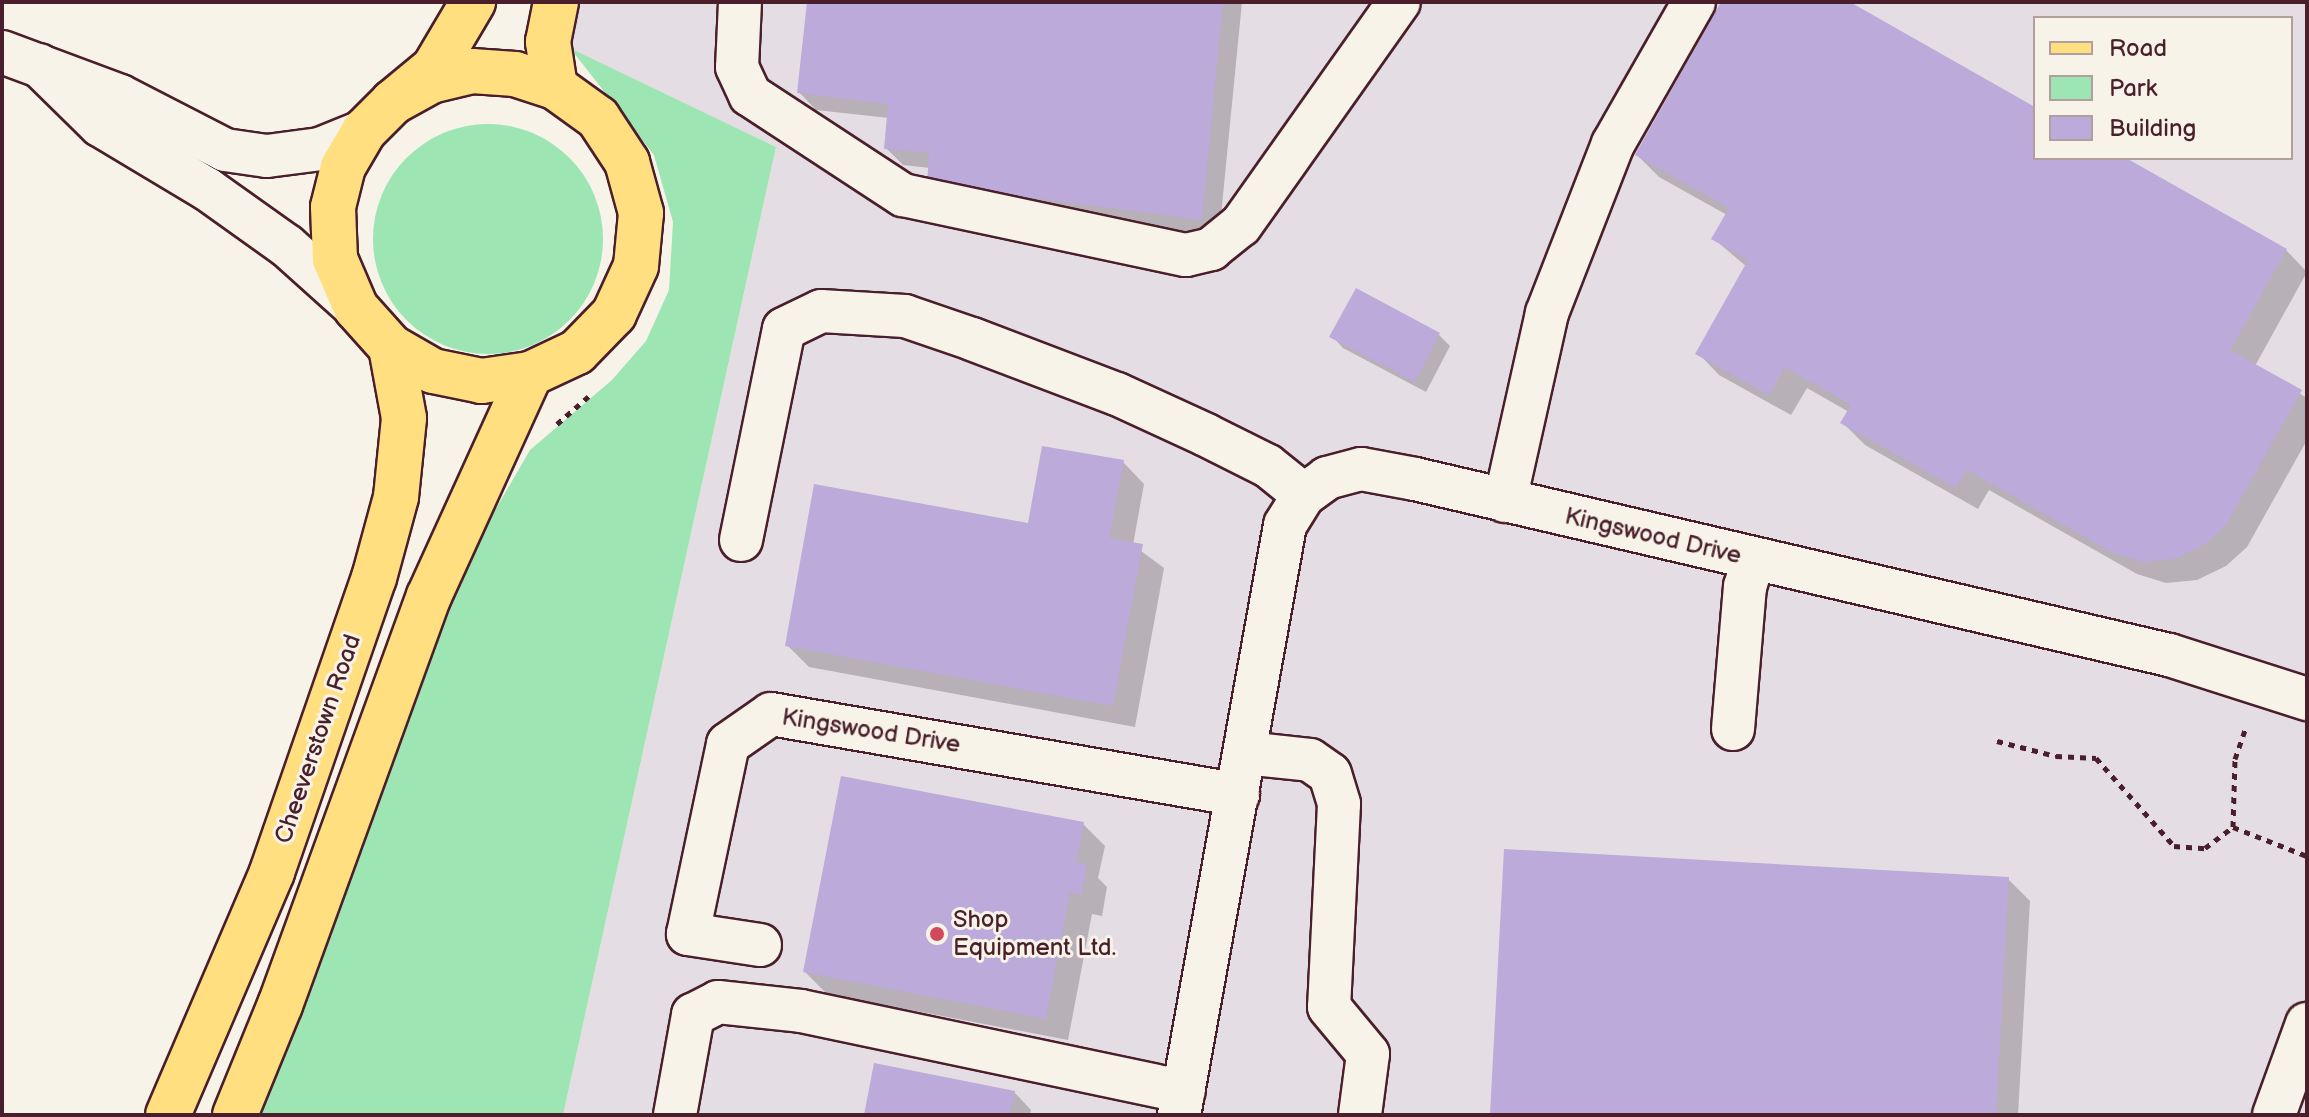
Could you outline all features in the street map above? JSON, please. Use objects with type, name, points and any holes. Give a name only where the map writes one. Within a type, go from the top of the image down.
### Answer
[{"type":"main road","points":[[379,116],[431,81],[472,71],[515,74],[555,87],[598,118],[627,162],[641,213],[636,266],[614,314],[577,352],[530,374],[482,381],[445,374],[391,347],[356,308],[335,259],[333,207],[343,167],[379,116],[434,68],[473,2]]},
{"type":"main road","points":[[555,87],[548,42],[556,2]]},
{"type":"main road","name":"Cheeverstown Road","points":[[168,1115],[272,872],[374,578],[396,497],[404,418],[391,347]]},
{"type":"main road","points":[[235,1115],[280,1005],[429,596],[530,374]]},
{"type":"street","points":[[740,2],[737,67],[750,95],[903,195],[1186,255],[1211,249],[1241,225],[1399,2]]},
{"type":"street","points":[[1505,501],[1547,313],[1613,144],[1694,2]]},
{"type":"street","points":[[21,58],[120,96],[225,150],[281,154],[320,149],[379,116]]},
{"type":"street","points":[[21,58],[100,125],[276,238],[356,308]]},
{"type":"street","points":[[741,540],[784,329],[821,311],[905,316],[1001,350],[1206,435],[1268,466],[1304,495]]},
{"type":"street","name":"Kingswood Drive","points":[[1182,1103],[1285,525],[1304,495],[1327,478],[1361,469],[1505,501],[2169,655],[2307,699]]},
{"type":"street","points":[[1733,729],[1745,587],[1753,560]]},
{"type":"street","name":"Kingswood Drive","points":[[760,945],[688,934],[728,744],[771,714],[1238,795]]},
{"type":"street","points":[[1245,753],[1310,760],[1330,774],[1339,804],[1329,1007],[1368,1054],[1360,1115]]},
{"type":"street","points":[[675,1115],[693,1015],[718,1002],[801,1011],[1182,1103]]},
{"type":"street","points":[[2274,1115],[2307,1024]]},
{"type":"path","points":[[2233,827],[2235,759],[2245,730]]},
{"type":"path","points":[[1997,741],[2056,756],[2096,758],[2174,846],[2205,848],[2233,827]]},
{"type":"path","points":[[2233,827],[2307,856]]},
{"type":"shaded area","points":[[579,2],[2307,2],[2307,1115],[563,1115],[776,147],[570,48]]},
{"type":"green space","points":[[570,48],[776,147],[563,1115],[252,1115],[465,562],[530,450],[612,380],[646,341],[669,290],[673,222],[654,155]]},
{"type":"green space","points":[[488,124],[532,133],[569,158],[594,195],[603,239],[594,283],[569,320],[532,345],[488,354],[444,345],[407,320],[382,283],[373,239],[382,195],[407,158],[444,133]]},
{"type":"building","points":[[807,2],[1223,2],[1202,220],[927,184],[929,153],[884,149],[888,104],[797,93]]},
{"type":"building","points":[[1721,2],[1850,2],[2033,106],[2033,160],[2130,160],[2287,249],[2230,350],[2302,390],[2226,525],[2204,545],[2175,559],[2143,562],[2113,553],[1967,470],[1956,488],[1840,423],[1851,405],[1785,367],[1769,395],[1695,354],[1748,260],[1711,239],[1729,208],[1635,155]]},
{"type":"building","points":[[1356,288],[1440,333],[1415,382],[1329,337]]},
{"type":"building","points":[[1042,446],[1124,460],[1109,538],[1143,544],[1113,706],[785,646],[814,484],[1028,523]]},
{"type":"building","name":"Shop Equipment Ltd.","points":[[841,776],[1084,822],[1076,862],[1087,864],[1081,895],[1070,893],[1046,1019],[803,972]]},
{"type":"building","points":[[1504,849],[2009,877],[1996,1115],[1490,1115]]},
{"type":"building","points":[[874,1063],[1015,1091],[1010,1115],[864,1115]]},
{"type":"place","name":"Shop Equipment Ltd.","points":[[937,934]]}]
